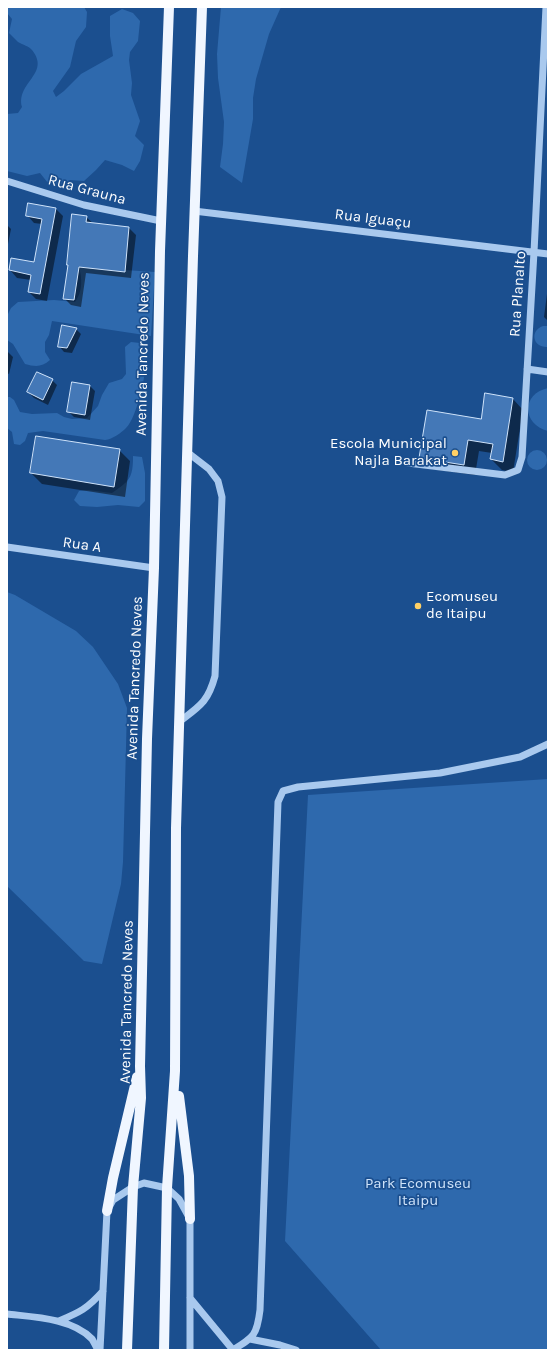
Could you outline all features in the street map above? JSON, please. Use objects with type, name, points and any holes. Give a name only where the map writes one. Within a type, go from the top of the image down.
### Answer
[{"type":"main road","name":"Avenida Tancredo Neves","points":[[127,1350],[133,1187],[141,1098],[140,1066],[147,739],[154,568],[161,221],[169,7]]},
{"type":"main road","points":[[164,1350],[167,1188],[175,1071],[176,828],[194,211],[202,7]]},
{"type":"main road","points":[[108,1212],[113,1178],[140,1066]]},
{"type":"main road","points":[[175,1071],[189,1176],[190,1219]]},
{"type":"street","name":"Rua Planalto","points":[[408,464],[505,475],[518,470],[522,457],[547,30],[546,7]]},
{"type":"street","points":[[540,136],[548,138]]},
{"type":"street","name":"Rua Grauna","points":[[7,181],[84,204],[161,221]]},
{"type":"street","name":"Rua Iguaçu","points":[[194,211],[548,254]]},
{"type":"street","points":[[527,369],[548,372]]},
{"type":"street","points":[[180,722],[202,704],[211,691],[215,676],[222,497],[218,481],[209,469],[187,452]]},
{"type":"street","name":"Rua A","points":[[7,547],[154,568]]},
{"type":"street","points":[[190,1298],[233,1350],[250,1339],[258,1328],[260,1310],[278,802],[283,791],[298,787],[440,773],[520,757],[548,744]]},
{"type":"street","points":[[99,1350],[108,1212],[113,1200],[133,1187],[144,1183],[167,1188],[179,1199],[190,1219],[190,1350]]},
{"type":"street","points":[[59,1321],[83,1310],[103,1291]]},
{"type":"street","points":[[7,1314],[59,1321],[79,1330],[92,1339],[99,1350]]},
{"type":"street","points":[[250,1339],[296,1350]]},
{"type":"green space","points":[[7,7],[84,7],[87,12],[86,27],[76,41],[70,67],[53,91],[56,97],[81,74],[113,56],[110,36],[110,16],[122,9],[133,13],[140,21],[138,41],[130,52],[129,60],[132,83],[131,95],[140,121],[135,136],[144,145],[140,161],[134,171],[122,165],[105,160],[84,181],[70,180],[61,185],[55,186],[48,183],[40,173],[27,176],[7,171],[7,114],[18,113],[22,107],[21,98],[38,66],[37,58],[32,50],[18,42],[9,33],[12,19],[7,13]]},
{"type":"green space","points":[[221,7],[281,7],[269,34],[256,79],[253,98],[253,119],[242,183],[220,167],[224,122],[218,78],[217,54]]},
{"type":"green space","points":[[79,267],[155,272],[151,336],[52,321],[49,335],[45,342],[45,352],[50,360],[39,366],[25,364],[13,344],[7,340],[7,316],[11,308],[18,302],[54,300],[75,302],[78,298],[81,284]]},
{"type":"green space","points":[[548,326],[548,347],[539,345],[536,342],[534,335],[539,328]]},
{"type":"green space","points":[[131,342],[140,343],[146,353],[146,360],[138,404],[130,423],[124,430],[114,437],[105,440],[43,431],[28,433],[25,441],[20,445],[14,444],[12,432],[7,428],[7,397],[14,400],[20,412],[32,414],[57,413],[72,419],[87,418],[98,406],[109,383],[122,379],[126,374],[125,347]]},
{"type":"green space","points":[[548,388],[548,431],[539,427],[533,422],[529,416],[528,409],[529,402],[533,396],[539,391]]},
{"type":"green space","points":[[537,450],[544,453],[547,460],[544,467],[537,470],[530,467],[527,460],[530,453]]},
{"type":"green space","points":[[133,456],[142,457],[145,473],[145,501],[139,507],[118,505],[97,507],[80,506],[74,500],[79,491],[88,490],[112,493],[129,479],[132,469]]},
{"type":"green space","points":[[7,592],[15,595],[76,631],[93,647],[118,684],[127,708],[123,862],[121,884],[102,964],[84,961],[7,886]]},
{"type":"green space","name":"Park Ecomuseu Itaipu","points":[[548,779],[548,1350],[381,1350],[285,1241],[308,795]]},
{"type":"building","points":[[28,203],[56,208],[40,294],[28,292],[31,275],[9,270],[11,258],[34,262],[42,219],[26,216]]},
{"type":"building","points":[[72,214],[87,216],[86,222],[129,227],[125,272],[79,267],[74,300],[63,299],[68,265]]},
{"type":"building","points":[[62,325],[77,328],[67,348],[58,347]]},
{"type":"building","points":[[37,372],[53,379],[43,400],[27,392]]},
{"type":"building","points":[[72,382],[90,385],[85,415],[67,412]]},
{"type":"building","points":[[485,393],[513,398],[503,462],[490,459],[493,444],[468,440],[464,465],[419,458],[427,410],[481,419]]},
{"type":"building","points":[[36,436],[120,449],[114,487],[30,473]]},
{"type":"place","name":"Escola Municipal Najla Barakat","points":[[455,453]]},
{"type":"place","name":"Ecomuseu de Itaipu","points":[[418,606]]}]
